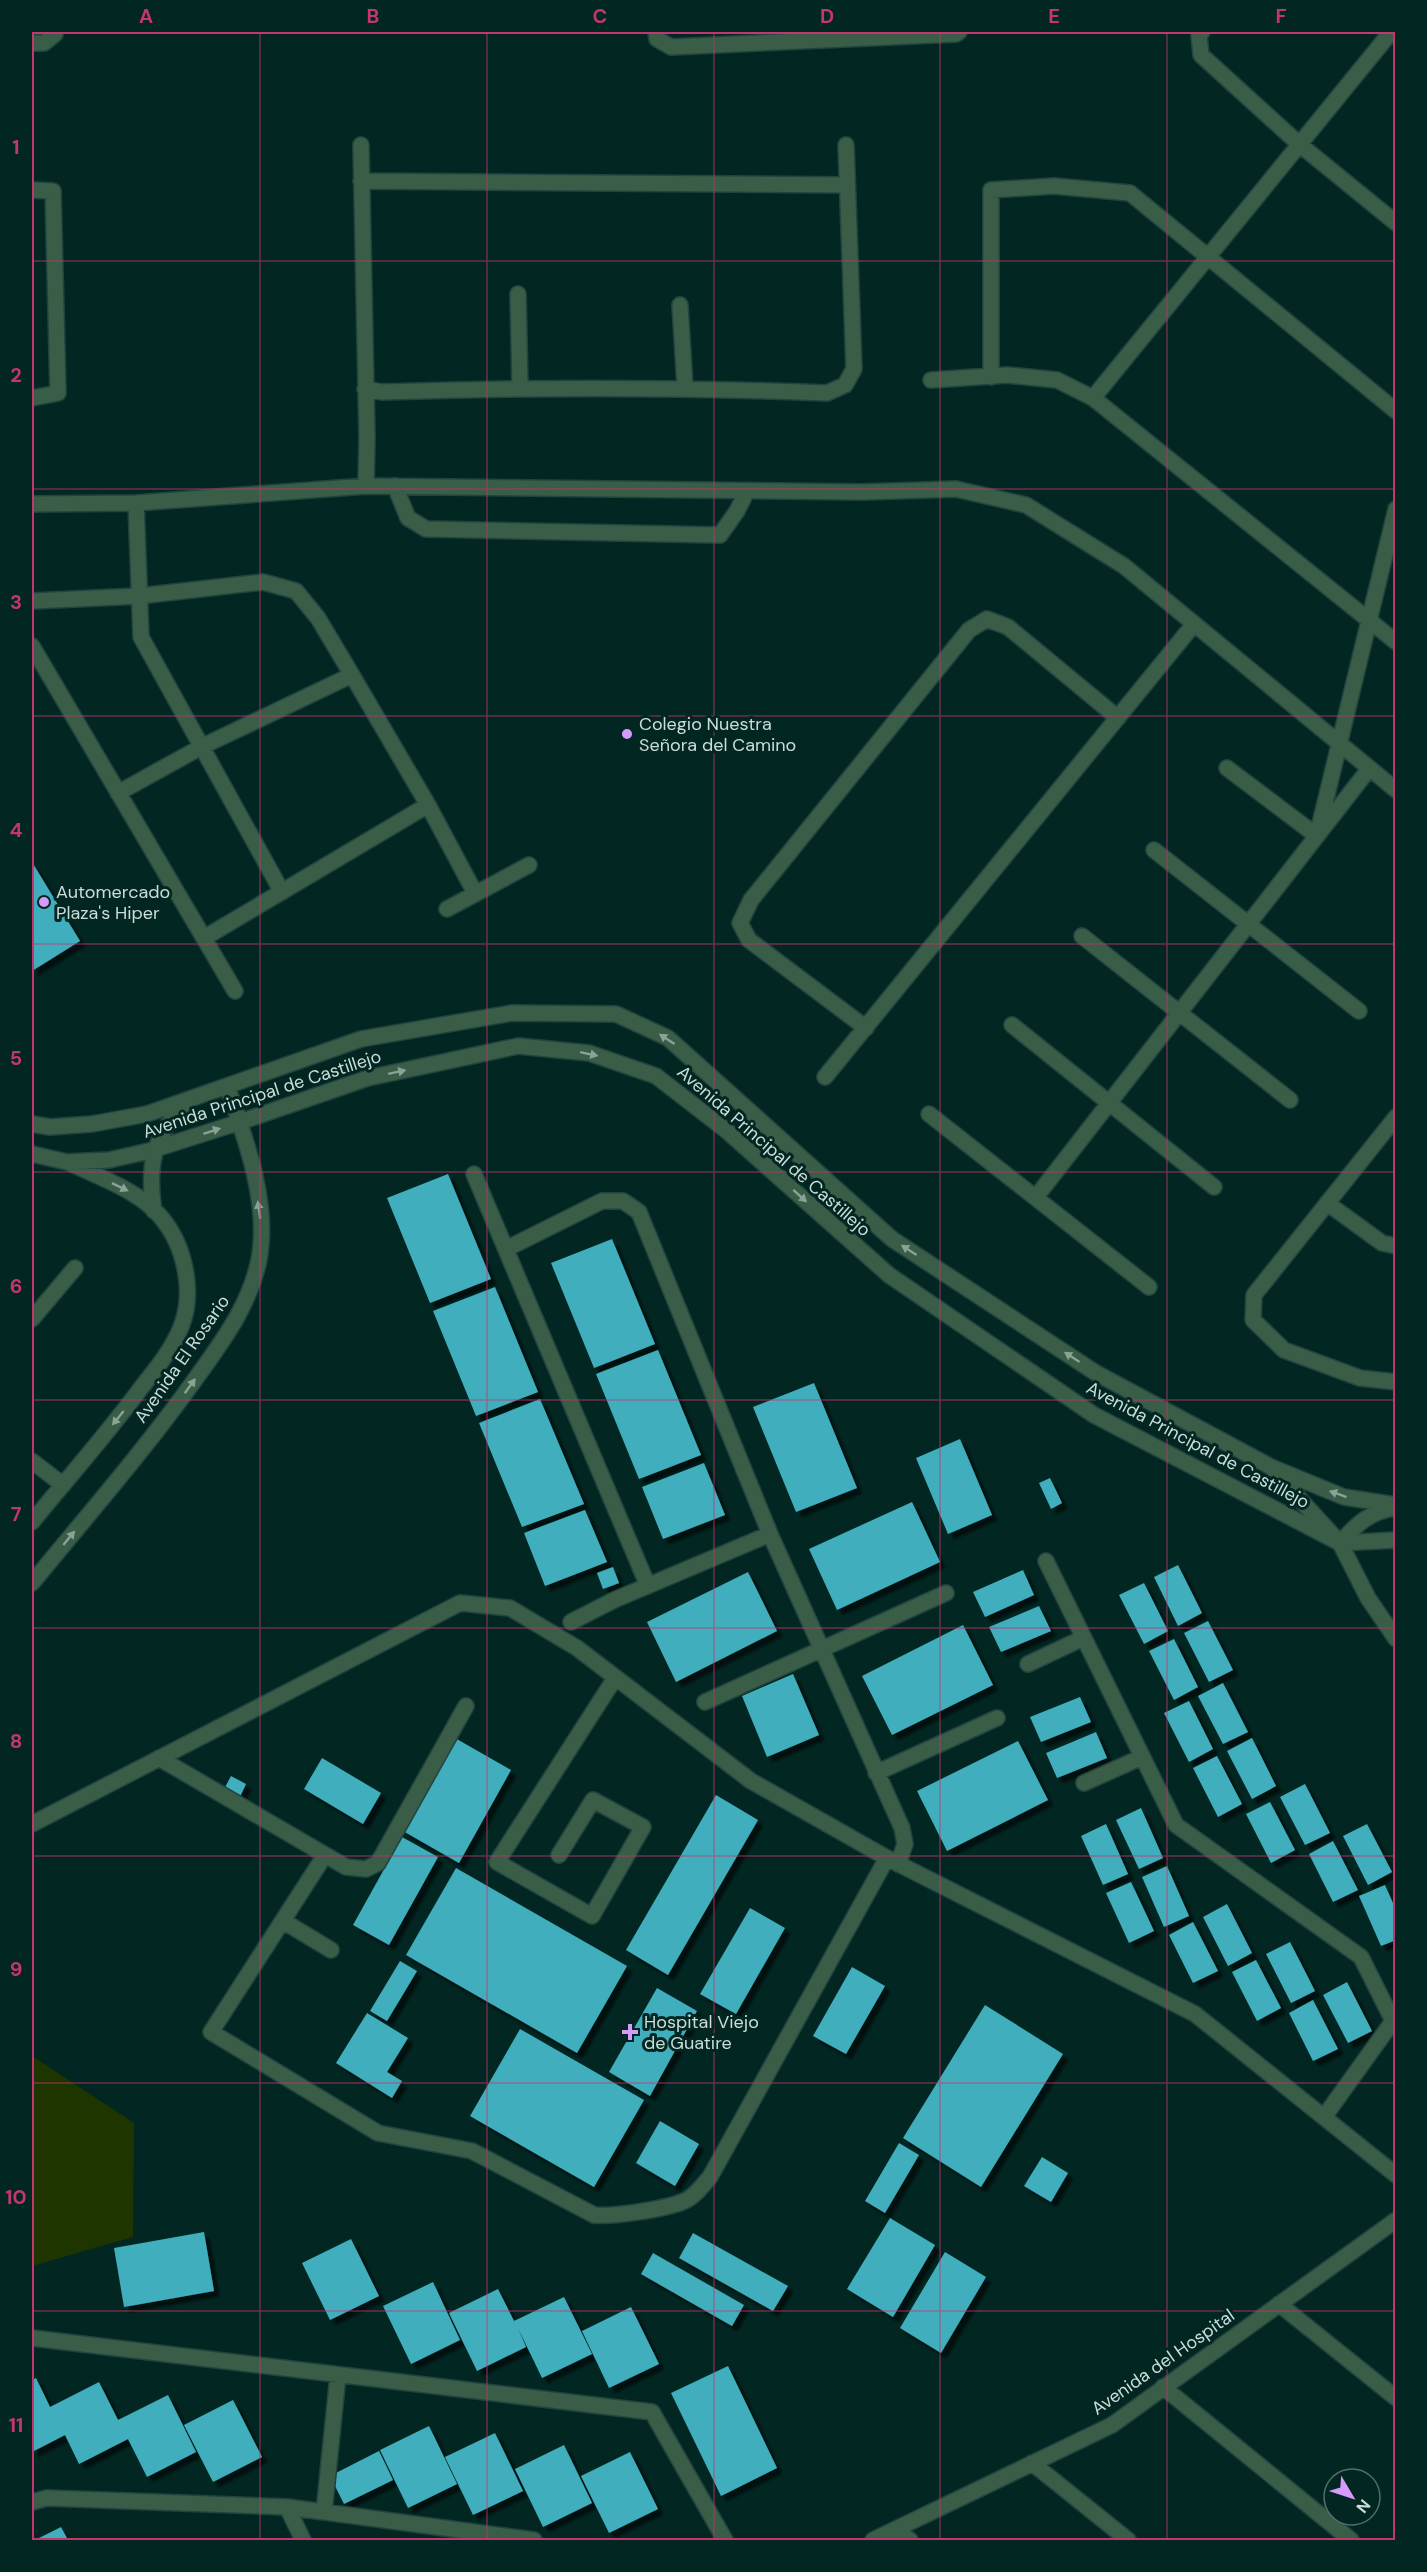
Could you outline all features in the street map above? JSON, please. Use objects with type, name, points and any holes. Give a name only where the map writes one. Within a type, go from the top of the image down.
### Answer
[{"type":"street","points":[[32,43],[44,43],[55,32]]},
{"type":"street","points":[[656,32],[657,39],[671,47],[956,34],[959,32]]},
{"type":"street","points":[[1202,32],[1199,35],[1200,55],[1299,144],[1395,223]]},
{"type":"street","points":[[1093,398],[1391,32]]},
{"type":"street","points":[[362,145],[366,486]]},
{"type":"street","points":[[365,389],[382,392],[520,387],[686,387],[827,393],[845,386],[854,369],[846,145]]},
{"type":"street","points":[[361,181],[846,185]]},
{"type":"street","points":[[991,377],[991,190],[1054,186],[1130,193],[1395,411]]},
{"type":"street","points":[[32,190],[53,191],[58,393],[32,398]]},
{"type":"street","points":[[518,294],[520,387]]},
{"type":"street","points":[[680,305],[686,387]]},
{"type":"street","points":[[931,380],[1006,375],[1057,380],[1093,398],[1395,642]]},
{"type":"street","points":[[32,504],[136,503],[366,486],[862,492],[956,489],[1026,505],[1124,566],[1395,790]]},
{"type":"street","points":[[395,486],[408,518],[426,530],[720,535],[737,511],[747,491]]},
{"type":"street","points":[[136,503],[141,637],[282,892]]},
{"type":"street","points":[[1317,836],[1395,509]]},
{"type":"street","points":[[1355,608],[1395,558]]},
{"type":"street","points":[[32,601],[140,596],[263,582],[296,591],[318,618],[352,675],[428,804],[475,893]]},
{"type":"street","points":[[866,1028],[748,939],[740,923],[751,900],[969,630],[987,620],[1008,627],[1118,718]]},
{"type":"street","points":[[825,1077],[1194,624]]},
{"type":"street","points":[[32,645],[235,991]]},
{"type":"street","points":[[118,793],[201,747],[352,675]]},
{"type":"street","points":[[1227,768],[1317,836]]},
{"type":"street","points":[[1036,1197],[1369,769]]},
{"type":"street","points":[[204,938],[428,804]]},
{"type":"street","points":[[1155,850],[1359,1011]]},
{"type":"street","points":[[447,909],[529,865]]},
{"type":"street","points":[[1082,936],[1178,1014],[1290,1100]]},
{"type":"street","name":"Avenida Principal de Castillejo","points":[[32,1124],[50,1128],[92,1124],[147,1114],[361,1039],[512,1013],[616,1014],[668,1038],[892,1239],[1096,1372],[1270,1467],[1344,1497],[1395,1506]]},
{"type":"street","points":[[1012,1025],[1214,1187]]},
{"type":"street","name":"Avenida Principal de Castillejo","points":[[32,1154],[67,1162],[109,1160],[156,1149],[368,1078],[518,1046],[589,1053],[656,1076],[727,1131],[889,1275],[1084,1409],[1340,1543]]},
{"type":"street","name":"Avenida El Rosario","points":[[32,1583],[166,1419],[228,1333],[244,1305],[260,1254],[261,1226],[256,1183],[228,1086]]},
{"type":"street","points":[[154,1211],[152,1186],[156,1149],[161,1133],[172,1116],[193,1098]]},
{"type":"street","points":[[929,1114],[1149,1287]]},
{"type":"street","points":[[1393,1126],[1327,1203],[1254,1295],[1253,1320],[1284,1350],[1360,1378],[1395,1382]]},
{"type":"street","name":"Avenida El Rosario","points":[[32,1522],[170,1350],[182,1326],[188,1297],[181,1250],[160,1216],[128,1191],[67,1162]]},
{"type":"street","points":[[474,1173],[648,1586]]},
{"type":"street","points":[[325,1855],[211,2032],[378,2133],[472,2151],[594,2215],[609,2217],[683,2202],[698,2192],[710,2177],[892,1861],[905,1844],[902,1828],[770,1534],[639,1212],[623,1201],[602,1201],[506,1249]]},
{"type":"street","points":[[1327,1203],[1382,1243],[1395,1245]]},
{"type":"street","points":[[32,1319],[75,1268]]},
{"type":"street","points":[[32,1461],[63,1485]]},
{"type":"street","points":[[1270,1467],[1340,1543],[1368,1598],[1395,1639]]},
{"type":"street","points":[[1340,1543],[1355,1525],[1372,1513],[1395,1506]]},
{"type":"street","points":[[570,1622],[770,1534]]},
{"type":"street","points":[[1340,1543],[1395,1540]]},
{"type":"street","points":[[1046,1561],[1176,1826],[1361,1957],[1394,2020],[1324,2117]]},
{"type":"street","points":[[705,1702],[946,1593]]},
{"type":"street","points":[[32,1824],[460,1603],[510,1608],[577,1648],[751,1781],[892,1861],[1195,2014],[1395,2175]]},
{"type":"street","points":[[1028,1664],[1083,1638]]},
{"type":"street","points":[[559,1856],[593,1800],[643,1827],[592,1916],[497,1862],[615,1678]]},
{"type":"street","points":[[159,1758],[346,1867],[366,1869],[378,1863],[465,1706]]},
{"type":"street","points":[[876,1773],[997,1718]]},
{"type":"street","points":[[1084,1783],[1142,1757]]},
{"type":"street","points":[[283,1921],[331,1950]]},
{"type":"street","name":"Avenida del Hospital","points":[[873,2541],[1112,2425],[1395,2220]]},
{"type":"street","points":[[1279,2304],[1395,2398]]},
{"type":"street","points":[[32,2338],[652,2412],[725,2541]]},
{"type":"street","points":[[324,2512],[338,2374]]},
{"type":"street","points":[[1163,2387],[1351,2541]]},
{"type":"street","points":[[1032,2463],[1128,2541]]},
{"type":"street","points":[[32,2502],[47,2498],[287,2507],[534,2541]]},
{"type":"street","points":[[287,2507],[303,2541]]},
{"type":"street","points":[[895,2530],[910,2541]]},
{"type":"green space","points":[[32,2056],[134,2123],[133,2237],[32,2266]]},
{"type":"building","name":"Automercado Plaza's Hiper","points":[[32,862],[80,941],[32,971]]},
{"type":"building","points":[[448,1174],[491,1279],[430,1303],[387,1198]]},
{"type":"building","points":[[612,1239],[655,1344],[594,1368],[551,1263]]},
{"type":"building","points":[[495,1287],[538,1392],[476,1416],[433,1311]]},
{"type":"building","points":[[658,1350],[701,1455],[639,1479],[596,1374]]},
{"type":"building","points":[[814,1383],[857,1488],[796,1512],[753,1407]]},
{"type":"building","points":[[540,1399],[584,1504],[522,1527],[479,1423]]},
{"type":"building","points":[[960,1439],[992,1515],[948,1534],[916,1458]]},
{"type":"building","points":[[704,1463],[725,1515],[663,1539],[642,1487]]},
{"type":"building","points":[[1050,1478],[1062,1503],[1051,1509],[1039,1483]]},
{"type":"building","points":[[912,1502],[940,1562],[837,1610],[809,1549]]},
{"type":"building","points":[[585,1510],[607,1562],[545,1586],[524,1533]]},
{"type":"building","points":[[1178,1565],[1202,1613],[1178,1626],[1154,1577]]},
{"type":"building","points":[[613,1567],[619,1583],[603,1589],[597,1573]]},
{"type":"building","points":[[1023,1570],[1034,1595],[985,1617],[973,1592]]},
{"type":"building","points":[[748,1572],[777,1631],[676,1682],[647,1622]]},
{"type":"building","points":[[1144,1583],[1168,1631],[1144,1644],[1119,1595]]},
{"type":"building","points":[[1039,1606],[1051,1631],[1001,1652],[989,1627]]},
{"type":"building","points":[[1208,1621],[1233,1670],[1209,1682],[1184,1633]]},
{"type":"building","points":[[963,1625],[993,1685],[892,1735],[862,1676]]},
{"type":"building","points":[[1174,1639],[1198,1687],[1174,1700],[1149,1651]]},
{"type":"building","points":[[793,1674],[819,1735],[767,1757],[742,1696]]},
{"type":"building","points":[[1223,1683],[1248,1732],[1223,1744],[1198,1696]]},
{"type":"building","points":[[1080,1697],[1091,1722],[1041,1742],[1030,1717]]},
{"type":"building","points":[[1189,1701],[1213,1749],[1189,1762],[1164,1713]]},
{"type":"building","points":[[1096,1732],[1107,1758],[1057,1778],[1046,1753]]},
{"type":"building","points":[[455,1738],[511,1770],[459,1863],[403,1831]]},
{"type":"building","points":[[1252,1738],[1276,1786],[1252,1799],[1227,1751]]},
{"type":"building","points":[[1018,1741],[1048,1800],[947,1851],[917,1791]]},
{"type":"building","points":[[1217,1756],[1242,1804],[1218,1817],[1193,1768]]},
{"type":"building","points":[[322,1758],[381,1793],[363,1824],[304,1789]]},
{"type":"building","points":[[231,1776],[246,1784],[239,1799],[223,1791]]},
{"type":"building","points":[[1305,1784],[1330,1833],[1305,1845],[1280,1797]]},
{"type":"building","points":[[716,1795],[758,1820],[668,1975],[626,1950]]},
{"type":"building","points":[[1270,1802],[1295,1850],[1271,1863],[1246,1814]]},
{"type":"building","points":[[1141,1808],[1163,1858],[1139,1869],[1116,1820]]},
{"type":"building","points":[[1106,1824],[1128,1874],[1103,1885],[1081,1836]]},
{"type":"building","points":[[1367,1824],[1392,1872],[1368,1885],[1343,1836]]},
{"type":"building","points":[[402,1837],[438,1857],[389,1945],[353,1925]]},
{"type":"building","points":[[1333,1841],[1358,1890],[1333,1902],[1309,1854]]},
{"type":"building","points":[[1167,1866],[1189,1916],[1164,1927],[1142,1877]]},
{"type":"building","points":[[456,1868],[627,1966],[577,2053],[406,1955]]},
{"type":"building","points":[[1131,1882],[1154,1931],[1129,1943],[1106,1893]]},
{"type":"building","points":[[1385,1885],[1396,1910],[1396,1940],[1381,1946],[1359,1896]]},
{"type":"building","points":[[1227,1904],[1252,1953],[1228,1966],[1203,1917]]},
{"type":"building","points":[[750,1908],[785,1928],[736,2014],[700,1994]]},
{"type":"building","points":[[1193,1922],[1218,1971],[1193,1983],[1169,1935]]},
{"type":"building","points":[[1290,1942],[1315,1991],[1291,2003],[1266,1954]]},
{"type":"building","points":[[1256,1960],[1281,2008],[1257,2021],[1232,1972]]},
{"type":"building","points":[[400,1961],[417,1971],[387,2021],[370,2011]]},
{"type":"building","points":[[852,1967],[885,1986],[846,2054],[813,2036]]},
{"type":"building","points":[[1347,1982],[1372,2031],[1348,2043],[1323,1995]]},
{"type":"building","points":[[657,1988],[697,2011],[650,2096],[609,2072]]},
{"type":"building","points":[[1313,2000],[1338,2049],[1313,2061],[1289,2013]]},
{"type":"building","points":[[985,2005],[1063,2054],[981,2187],[903,2138]]},
{"type":"building","points":[[367,2013],[408,2038],[387,2072],[402,2081],[392,2098],[336,2063]]},
{"type":"building","points":[[520,2029],[644,2100],[594,2187],[470,2116]]},
{"type":"building","points":[[660,2121],[699,2144],[675,2186],[636,2163]]},
{"type":"building","points":[[899,2143],[919,2155],[885,2213],[865,2201]]},
{"type":"building","points":[[1042,2157],[1068,2173],[1051,2202],[1024,2186]]},
{"type":"building","points":[[890,2218],[935,2245],[893,2317],[847,2289]]},
{"type":"building","points":[[204,2232],[214,2291],[124,2307],[114,2248]]},
{"type":"building","points":[[693,2233],[788,2286],[773,2311],[679,2258]]},
{"type":"building","points":[[351,2239],[379,2296],[330,2320],[302,2263]]},
{"type":"building","points":[[945,2252],[986,2277],[941,2353],[900,2328]]},
{"type":"building","points":[[653,2253],[744,2305],[732,2326],[641,2274]]},
{"type":"building","points":[[433,2282],[460,2340],[411,2364],[383,2306]]},
{"type":"building","points":[[498,2289],[514,2321],[564,2297],[592,2354],[542,2378],[518,2328],[526,2347],[477,2371],[449,2313]]},
{"type":"building","points":[[631,2307],[659,2364],[609,2388],[582,2331]]},
{"type":"building","points":[[728,2366],[777,2468],[721,2496],[671,2393]]},
{"type":"building","points":[[36,2378],[50,2407],[99,2382],[118,2420],[168,2395],[196,2452],[147,2477],[128,2439],[79,2464],[65,2435],[32,2452],[32,2380]]},
{"type":"building","points":[[233,2400],[262,2457],[213,2482],[184,2425]]},
{"type":"building","points":[[429,2426],[457,2484],[408,2508],[380,2450]]},
{"type":"building","points":[[495,2433],[523,2491],[473,2515],[445,2457]]},
{"type":"building","points":[[564,2445],[592,2503],[543,2527],[515,2469]]},
{"type":"building","points":[[379,2451],[393,2480],[344,2504],[330,2476]]},
{"type":"building","points":[[630,2452],[658,2509],[609,2533],[581,2476]]},
{"type":"building","points":[[61,2527],[68,2540],[35,2540]]},
{"type":"place","name":"Colegio Nuestra Señora del Camino","points":[[627,734]]},
{"type":"place","name":"Automercado Plaza's Hiper","points":[[44,902]]},
{"type":"place","name":"Hospital Viejo de Guatire","points":[[630,2032]]}]
